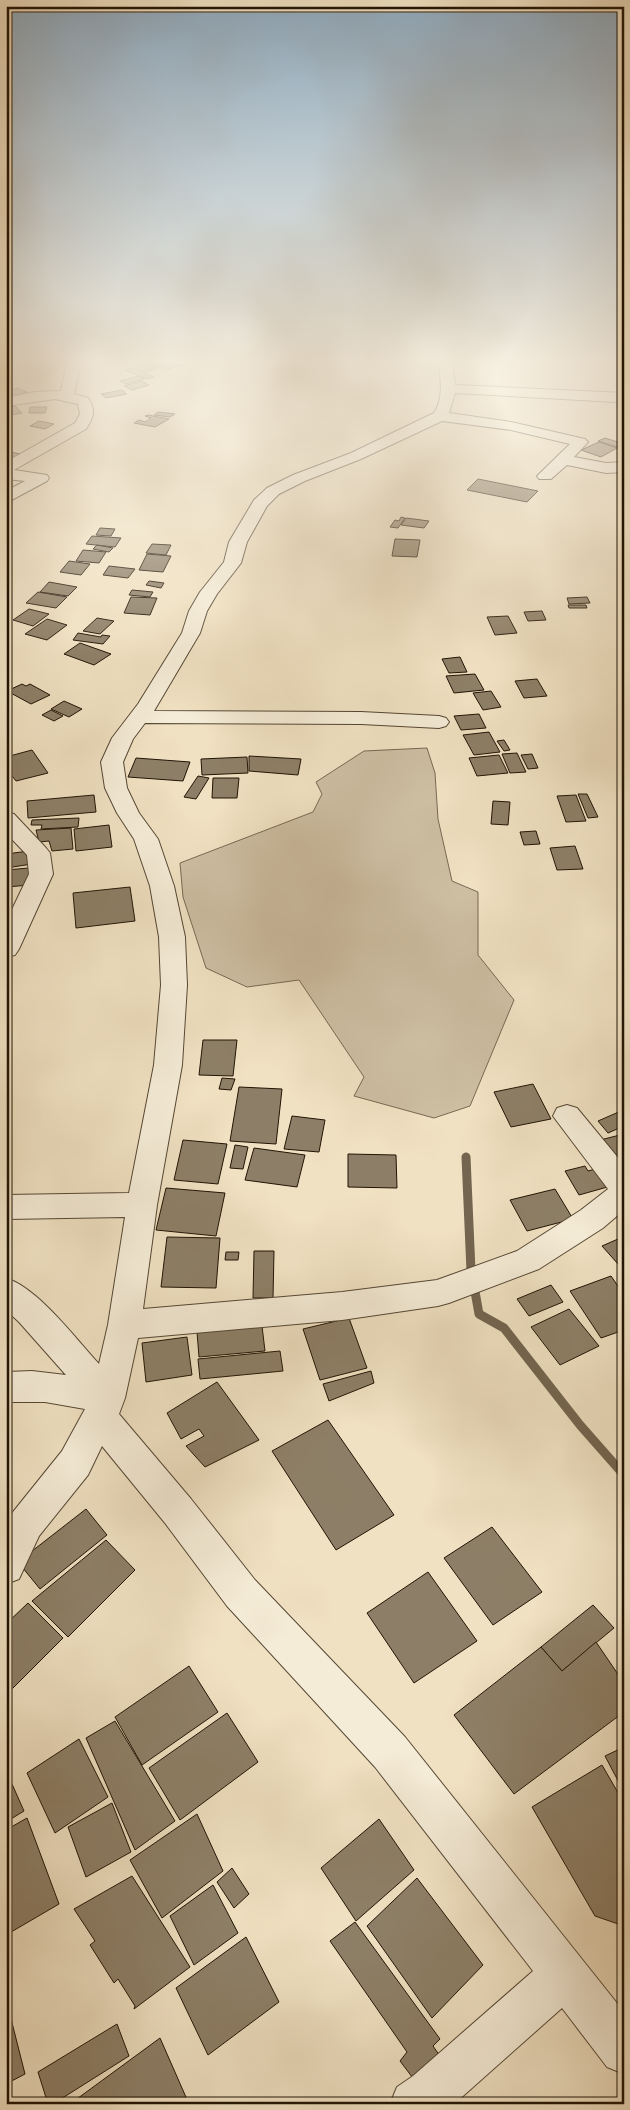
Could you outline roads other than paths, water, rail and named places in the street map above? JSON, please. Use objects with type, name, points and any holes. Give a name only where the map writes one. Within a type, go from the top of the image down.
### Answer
[{"type":"street","points":[[6,468],[21,459]]},
{"type":"street","points":[[347,459],[299,478],[273,491],[260,504],[238,542],[232,563],[209,592],[198,611],[191,633],[123,738],[112,762],[116,788],[128,813],[146,838],[162,886],[172,937],[174,985],[168,1065],[142,1205],[124,1325],[108,1398],[100,1417],[178,1511],[242,1593],[390,1752],[624,2050]]},
{"type":"street","points":[[545,476],[553,471],[563,460],[606,468],[624,466]]},
{"type":"street","points":[[6,474],[41,478],[6,498]]},
{"type":"street","points":[[138,717],[342,718],[439,722]]},
{"type":"street","points":[[6,819],[38,853],[41,874],[6,949]]},
{"type":"street","points":[[567,1116],[624,1187]]},
{"type":"street","points":[[124,1325],[342,1306],[438,1293],[528,1260],[592,1219],[624,1193]]},
{"type":"street","points":[[6,1208],[142,1205]]},
{"type":"street","points":[[6,1291],[31,1312],[108,1398]]},
{"type":"street","points":[[6,1387],[26,1385],[108,1398]]},
{"type":"street","points":[[6,1566],[16,1525],[75,1463],[108,1398]]},
{"type":"street","points":[[414,2104],[430,2093],[564,1974]]},
{"type":"waterway","points":[[466,1157],[471,1271]]},
{"type":"waterway","points":[[474,1286],[479,1314],[504,1328],[580,1425],[624,1475]]}]
